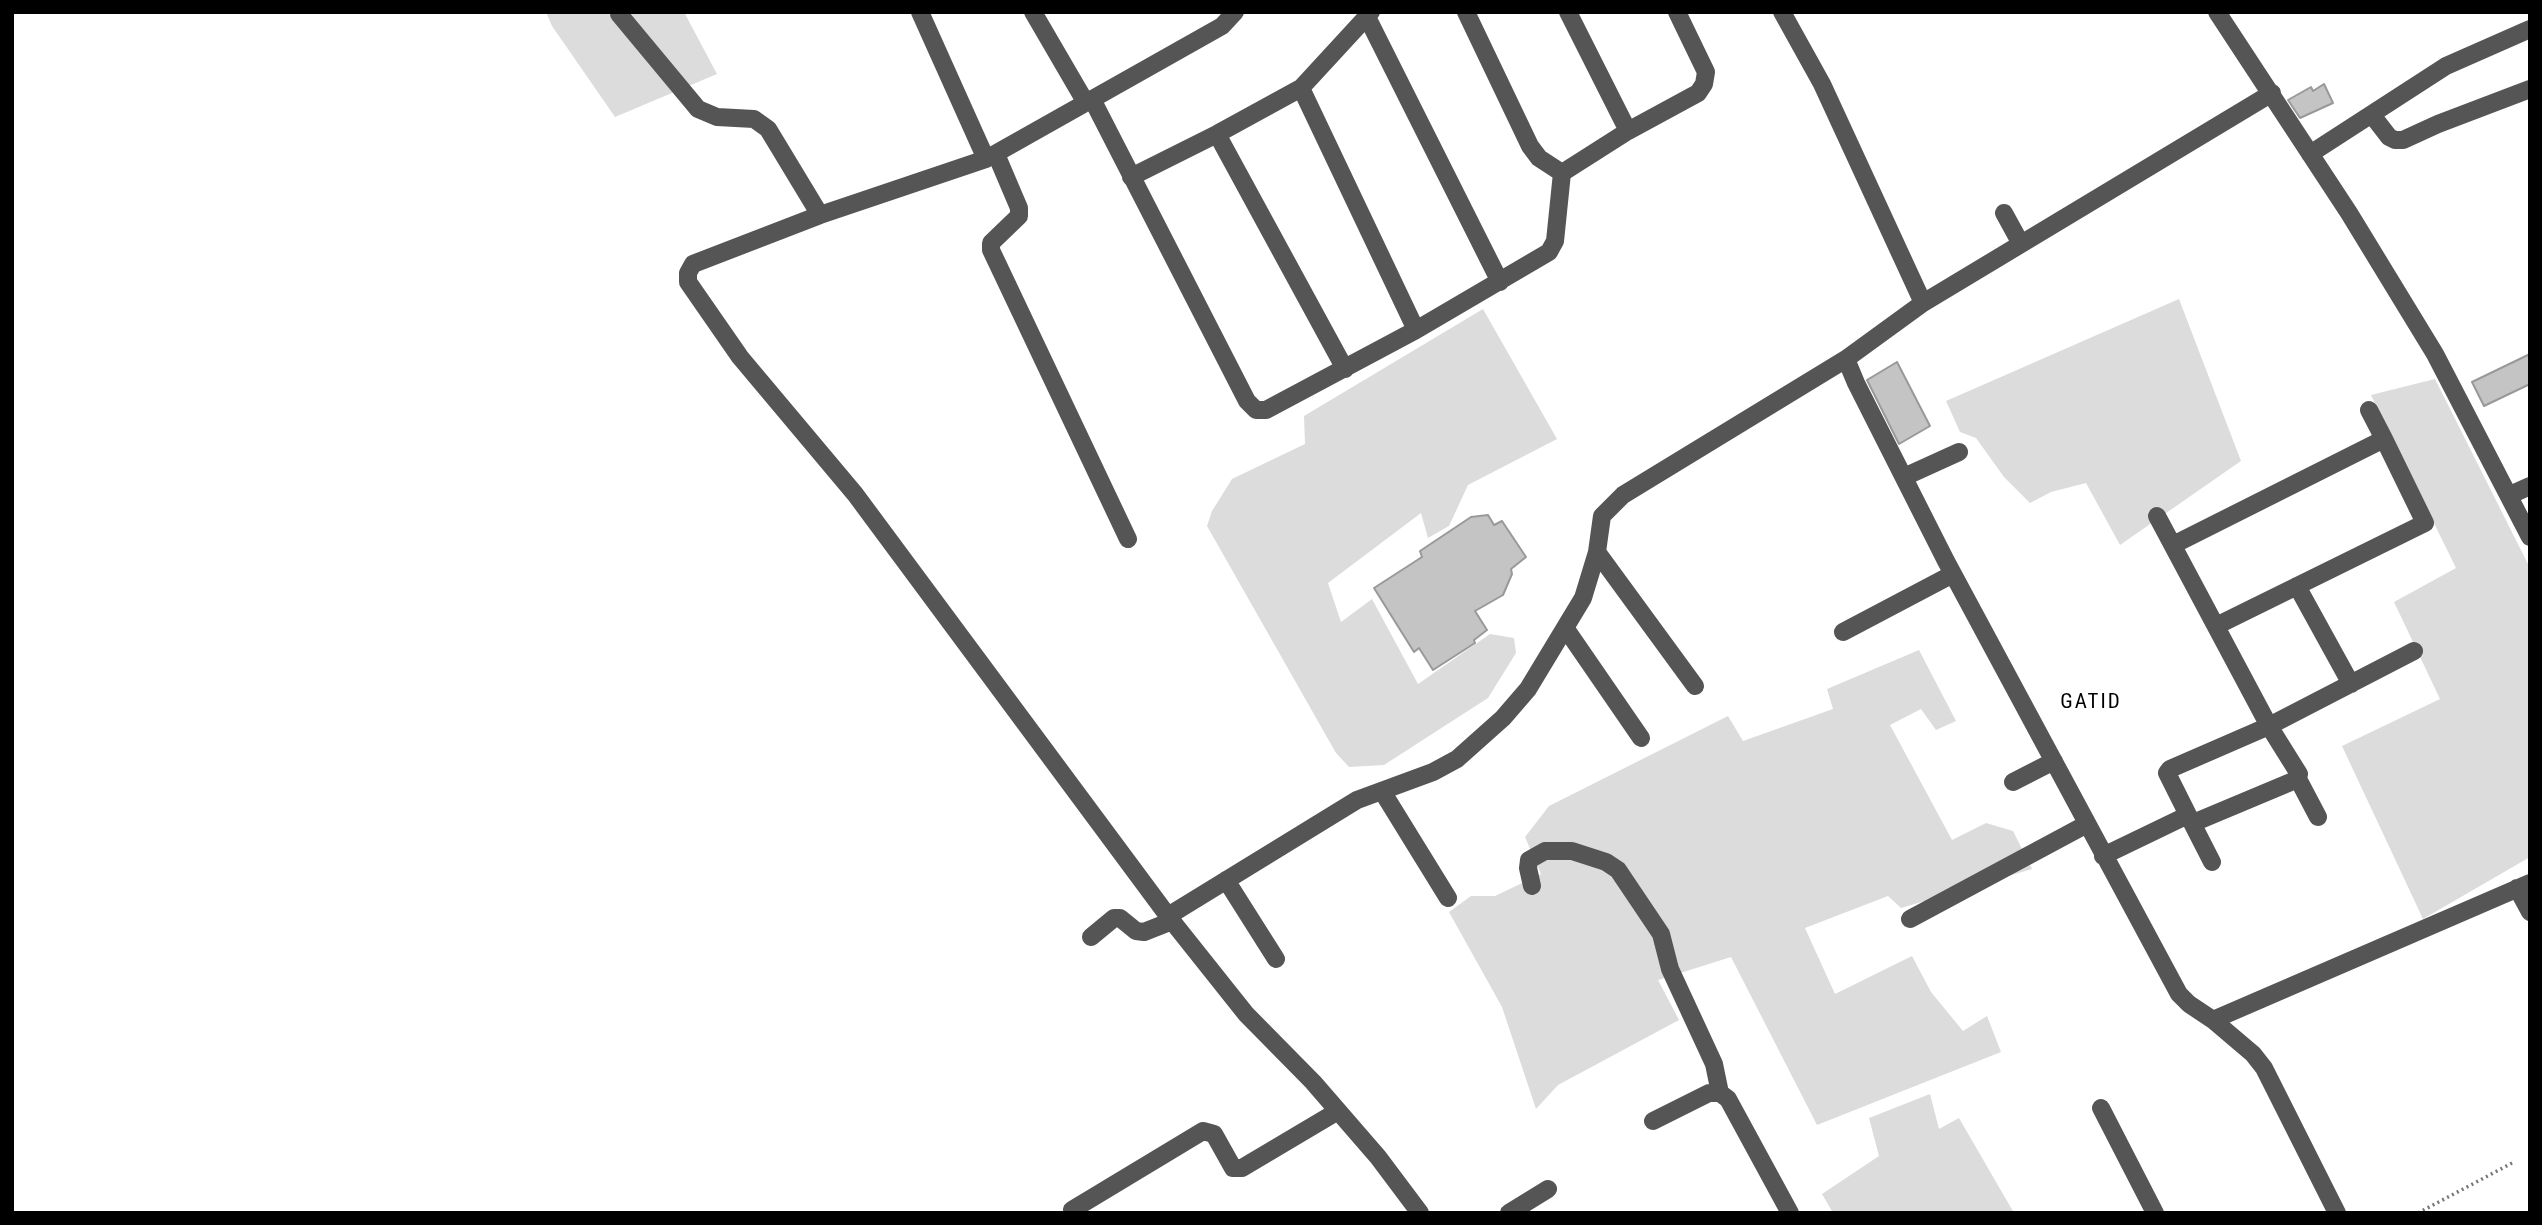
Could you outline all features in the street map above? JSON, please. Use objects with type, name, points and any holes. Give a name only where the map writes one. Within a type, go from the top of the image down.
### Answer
[{"type":"street","points":[[920,12],[1019,208],[1019,216],[990,243],[990,250],[1128,539]]},
{"type":"street","points":[[1033,12],[1089,101],[1247,401],[1256,410],[1266,411],[1345,369],[1549,252],[1555,242],[1562,173]]},
{"type":"street","points":[[1466,12],[1531,146],[1539,158],[1562,173]]},
{"type":"street","points":[[1568,12],[1628,131]]},
{"type":"street","points":[[1562,173],[1628,131],[1698,93],[1704,84],[1706,72],[1677,12]]},
{"type":"street","points":[[1782,12],[1822,84],[1923,303]]},
{"type":"street","points":[[2217,12],[2272,93],[2435,354],[2530,537]]},
{"type":"street","points":[[619,14],[698,109],[717,117],[754,119],[768,129],[820,215]]},
{"type":"street","points":[[1131,177],[1301,88],[1369,14],[1500,282]]},
{"type":"street","points":[[1226,15],[1222,26],[991,156],[820,215],[693,264],[688,273],[688,282],[740,358],[855,494],[1170,918],[1246,1014],[1313,1082],[1378,1157],[1420,1213]]},
{"type":"street","points":[[2310,154],[2446,66],[2530,29]]},
{"type":"street","points":[[1301,88],[1416,330]]},
{"type":"street","points":[[2372,115],[2389,137],[2403,140],[2530,89]]},
{"type":"street","points":[[1091,937],[1114,918],[1120,918],[1136,931],[1144,932],[1339,810],[1433,772],[1457,758],[1503,718],[1520,699],[1566,629],[1583,598],[1597,552],[1602,516],[1623,495],[1846,359],[1923,303],[2272,93]]},
{"type":"street","points":[[1217,134],[1345,369]]},
{"type":"street","points":[[2004,213],[2021,244]]},
{"type":"street","points":[[1846,359],[1953,574],[2179,994],[2253,1054],[2264,1068],[2337,1213]]},
{"type":"street","points":[[2216,626],[2425,523],[2369,410]]},
{"type":"street","points":[[2174,545],[2384,439]]},
{"type":"street","points":[[1904,477],[1959,452]]},
{"type":"street","points":[[2510,495],[2530,486]]},
{"type":"street","points":[[2157,516],[2269,726],[2299,774],[2298,779],[2318,817]]},
{"type":"street","points":[[1597,552],[1695,686]]},
{"type":"street","points":[[1843,632],[1953,574]]},
{"type":"street","points":[[2297,586],[2351,684]]},
{"type":"street","points":[[1566,629],[1641,738]]},
{"type":"street","points":[[2212,862],[2166,773],[2269,726],[2414,651]]},
{"type":"street","points":[[2013,782],[2054,761]]},
{"type":"street","points":[[2104,856],[2191,819],[2298,779]]},
{"type":"street","points":[[1382,791],[1448,898]]},
{"type":"street","points":[[1910,919],[2087,824]]},
{"type":"street","points":[[1532,886],[1529,860],[1545,851],[1572,851],[1606,862],[1618,870],[1661,934],[1670,969],[1714,1064],[1720,1093]]},
{"type":"street","points":[[1226,880],[1276,959]]},
{"type":"street","points":[[2213,1020],[2524,886],[2530,912]]},
{"type":"street","points":[[1653,1121],[1709,1093],[1720,1093],[1728,1099],[1790,1213]]},
{"type":"street","points":[[2101,1108],[2155,1213]]},
{"type":"street","points":[[1072,1210],[1203,1131],[1214,1134],[1233,1168],[1242,1168],[1338,1111]]},
{"type":"street","points":[[1509,1213],[1548,1189]]},
{"type":"path","points":[[2418,1213],[2514,1162]]},
{"type":"shaded area","points":[[546,12],[684,12],[717,74],[615,117],[552,26]]},
{"type":"shaded area","points":[[2179,299],[2241,461],[2120,545],[2086,483],[2051,492],[2030,503],[2004,477],[1976,438],[1960,432],[1946,401]]},
{"type":"shaded area","points":[[1483,309],[1557,439],[1468,485],[1449,526],[1428,538],[1421,513],[1328,583],[1341,622],[1372,599],[1418,684],[1490,634],[1514,638],[1516,653],[1488,698],[1384,765],[1349,767],[1336,753],[1207,526],[1212,511],[1232,479],[1305,444],[1304,416]]},
{"type":"shaded area","points":[[2435,379],[2530,568],[2530,857],[2423,919],[2342,746],[2440,699],[2394,602],[2456,568],[2371,395]]},
{"type":"shaded area","points":[[1919,650],[1956,721],[1936,730],[1921,709],[1890,725],[1952,840],[1986,823],[2013,831],[2032,869],[1901,908],[1888,896],[1805,928],[1835,994],[1912,956],[1931,992],[1963,1031],[1987,1016],[2001,1052],[1817,1125],[1731,957],[1658,980],[1679,1020],[1558,1085],[1536,1109],[1502,1007],[1449,912],[1471,896],[1495,896],[1541,874],[1525,837],[1549,806],[1728,716],[1743,741],[1833,709],[1827,689]]},
{"type":"shaded area","points":[[1930,1094],[1939,1129],[1959,1118],[2014,1213],[1833,1213],[1822,1194],[1879,1156],[1869,1118]]},
{"type":"building","points":[[2324,84],[2333,103],[2300,118],[2288,100],[2311,87],[2313,91]]},
{"type":"building","points":[[2530,354],[2530,384],[2484,406],[2472,382]]},
{"type":"building","points":[[1897,362],[1930,426],[1899,444],[1867,380]]},
{"type":"building","points":[[1488,515],[1494,525],[1502,521],[1526,557],[1511,569],[1512,574],[1503,595],[1475,611],[1487,630],[1474,640],[1475,643],[1433,670],[1419,648],[1414,652],[1374,588],[1422,557],[1420,551],[1471,517]]},
{"type":"district","name":"GATID","points":[[2091,703]]}]
